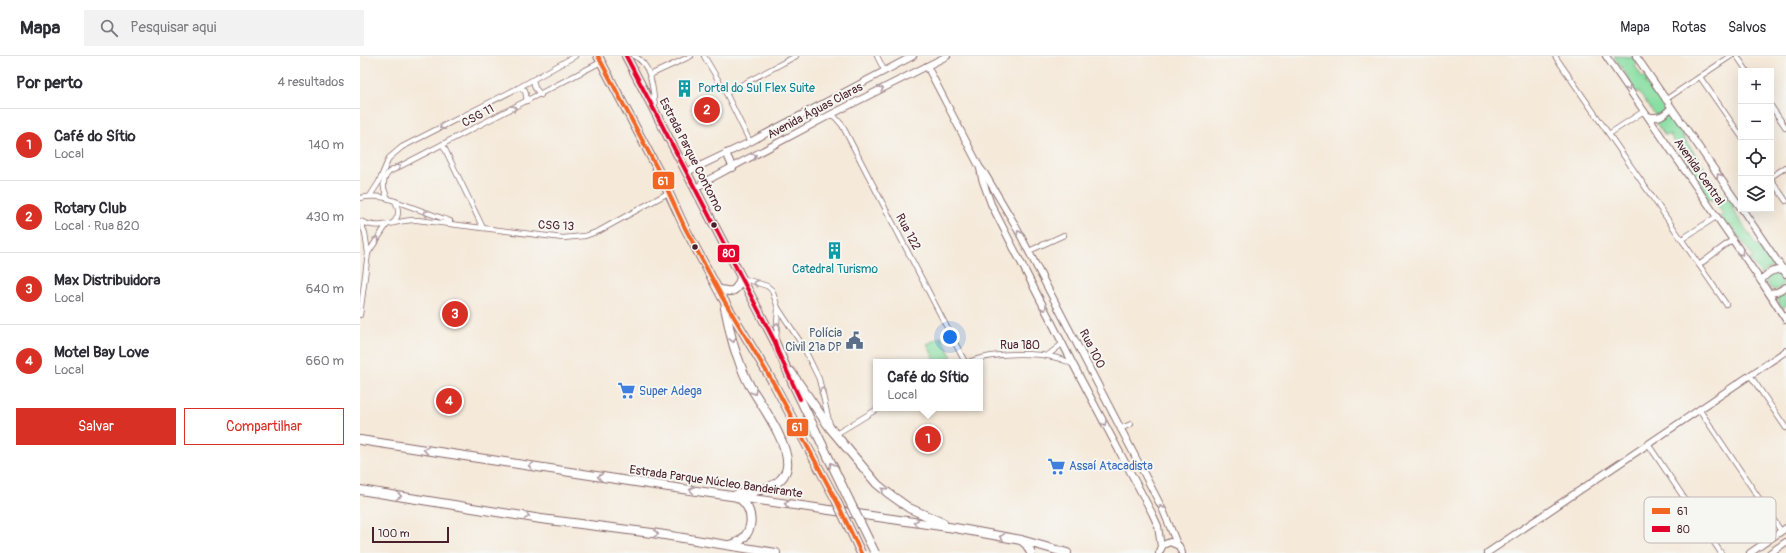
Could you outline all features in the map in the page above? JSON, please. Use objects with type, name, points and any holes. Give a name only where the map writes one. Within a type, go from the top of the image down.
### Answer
[{"type":"highway","name":"Estrada Parque Contorno","points":[[626,56],[687,172],[740,278],[775,342],[778,352]]},
{"type":"highway","points":[[599,59],[659,172],[685,228],[718,290],[774,384],[836,500],[861,553]]},
{"type":"highway","points":[[718,290],[730,292],[734,290],[737,288],[740,278]]},
{"type":"highway","points":[[722,297],[737,357],[749,384],[782,444],[787,466],[781,478],[769,487],[733,496]]},
{"type":"highway","points":[[778,352],[833,431],[867,473],[888,493],[909,508],[955,528]]},
{"type":"highway","points":[[778,352],[874,553]]},
{"type":"highway","name":"Estrada Parque Núcleo Bandeirante","points":[[360,440],[955,528],[1021,540],[1067,553]]},
{"type":"highway","points":[[360,490],[542,519],[652,533],[723,546],[776,553]]},
{"type":"highway","points":[[723,546],[739,542],[745,537],[750,525],[751,516],[748,508],[743,502],[733,496]]},
{"type":"highway","points":[[1021,540],[1030,553]]},
{"type":"street","points":[[370,196],[379,182],[386,165],[395,152],[533,80],[574,56]]},
{"type":"street","points":[[634,56],[640,57],[650,75],[657,115]]},
{"type":"street","points":[[650,75],[691,56]]},
{"type":"street","points":[[704,56],[726,93],[750,142]]},
{"type":"street","points":[[726,93],[796,56]]},
{"type":"street","points":[[877,56],[884,70]]},
{"type":"street","name":"Avenida Águas Claras","points":[[687,172],[750,142],[913,56]]},
{"type":"street","name":"Avenida Águas Claras","points":[[695,189],[706,181],[733,168],[830,115],[947,56]]},
{"type":"street","points":[[1555,56],[1726,304]]},
{"type":"street","name":"Avenida Central","points":[[1606,56],[1761,281],[1786,320]]},
{"type":"street","points":[[1665,100],[1731,56]]},
{"type":"street","points":[[1736,56],[1745,68]]},
{"type":"street","name":"Avenida Central","points":[[1639,57],[1665,100],[1738,199]]},
{"type":"street","name":"CSG 11","points":[[388,198],[384,190],[383,183],[388,172],[540,95],[599,59]]},
{"type":"street","name":"Rua 100","points":[[927,66],[980,168],[1003,204],[1037,268],[1163,510],[1182,553]]},
{"type":"street","points":[[1700,77],[1738,132]]},
{"type":"street","points":[[533,80],[535,88],[540,95]]},
{"type":"street","points":[[518,88],[525,90],[527,101]]},
{"type":"street","points":[[1609,134],[1646,114],[1658,118],[1664,115],[1671,108]]},
{"type":"street","points":[[1774,110],[1786,128]]},
{"type":"street","name":"Rua 122","points":[[830,115],[835,117],[842,125],[963,359]]},
{"type":"street","points":[[443,145],[483,228]]},
{"type":"street","points":[[726,153],[733,168]]},
{"type":"street","points":[[1774,176],[1786,166]]},
{"type":"street","name":"Rua 100","points":[[980,168],[982,179],[991,204],[1062,344],[1082,379],[1152,513],[1160,531],[1160,550]]},
{"type":"street","points":[[1774,182],[1786,200]]},
{"type":"street","name":"CSG 13","points":[[457,224],[562,238],[586,236],[668,194]]},
{"type":"street","points":[[360,198],[370,196],[388,198],[457,224]]},
{"type":"street","points":[[392,224],[398,216],[398,207],[395,201]]},
{"type":"street","name":"Avenida Central","points":[[1744,212],[1785,271]]},
{"type":"street","points":[[1682,239],[1716,217]]},
{"type":"street","points":[[360,221],[372,226],[386,226],[410,220],[457,224]]},
{"type":"street","points":[[360,221],[365,233],[368,253],[360,315]]},
{"type":"street","points":[[368,253],[386,226]]},
{"type":"street","points":[[1028,251],[1064,235]]},
{"type":"street","points":[[1699,265],[1732,240]]},
{"type":"street","points":[[1026,273],[1037,268]]},
{"type":"street","points":[[1761,281],[1766,275],[1774,270],[1785,271]]},
{"type":"street","points":[[740,278],[767,286],[772,290],[778,308],[803,346],[819,379],[833,431],[873,411]]},
{"type":"street","points":[[1769,293],[1778,292],[1786,287]]},
{"type":"street","points":[[775,342],[778,308]]},
{"type":"street","name":"Rua 180","points":[[1048,355],[1062,344]]},
{"type":"street","points":[[1487,553],[1786,351]]},
{"type":"street","name":"Rua 180","points":[[979,359],[998,355],[1048,355],[1061,358],[1073,364]]},
{"type":"street","points":[[1082,379],[1092,374]]},
{"type":"street","points":[[1750,375],[1786,428]]},
{"type":"street","points":[[1699,409],[1761,497]]},
{"type":"street","points":[[1120,429],[1131,424]]},
{"type":"street","points":[[1648,444],[1683,497]]},
{"type":"street","points":[[1776,518],[1784,529]]},
{"type":"street","points":[[1770,553],[1786,542]]},
{"type":"street","points":[[1160,550],[1166,543],[1177,544]]},
{"type":"street","points":[[1714,543],[1721,553]]},
{"type":"street","points":[[1750,553],[1764,543]]},
{"type":"green space","points":[[1614,56],[1633,57],[1638,64],[1634,64],[1642,77],[1647,78],[1650,82],[1645,82],[1654,95],[1659,95],[1667,107],[1662,114],[1655,115],[1638,91],[1633,92],[1628,83],[1631,82]]},
{"type":"green space","points":[[1670,111],[1675,119],[1672,120],[1724,197],[1730,199],[1736,208],[1731,207],[1757,246],[1761,245],[1777,266],[1767,269],[1762,276],[1750,259],[1754,258],[1731,226],[1726,226],[1720,216],[1724,215],[1713,200],[1708,200],[1699,186],[1703,186],[1670,135],[1664,135],[1655,121],[1664,119]]},
{"type":"green space","points":[[1777,272],[1782,277],[1783,285],[1777,290],[1769,288],[1766,280],[1769,276]]},
{"type":"green space","points":[[1786,291],[1786,306],[1782,309],[1775,296]]},
{"type":"green space","points":[[941,337],[952,357],[948,359],[934,359],[927,344]]},
{"type":"transit line","name":"61","points":[[598,56],[659,172],[685,228],[722,297],[774,384],[836,500],[861,553]]},
{"type":"transit line","name":"80","points":[[626,56],[775,342],[778,352],[800,399]]},
{"type":"place","name":"Portal do Sul Flex Suite","points":[[685,88]]},
{"type":"place","name":"Rotary Club","points":[[707,110]]},
{"type":"place","name":"Catedral Turismo","points":[[835,250]]},
{"type":"place","name":"Max Distribuidora","points":[[455,314]]},
{"type":"place","name":"Polícia Civil 21a DP","points":[[855,340]]},
{"type":"place","name":"Super Adega","points":[[626,391]]},
{"type":"place","name":"Motel Bay Love","points":[[449,401]]},
{"type":"place","name":"Café do Sítio","points":[[928,439]]},
{"type":"place","name":"Assaí Atacadista","points":[[1056,466]]}]
